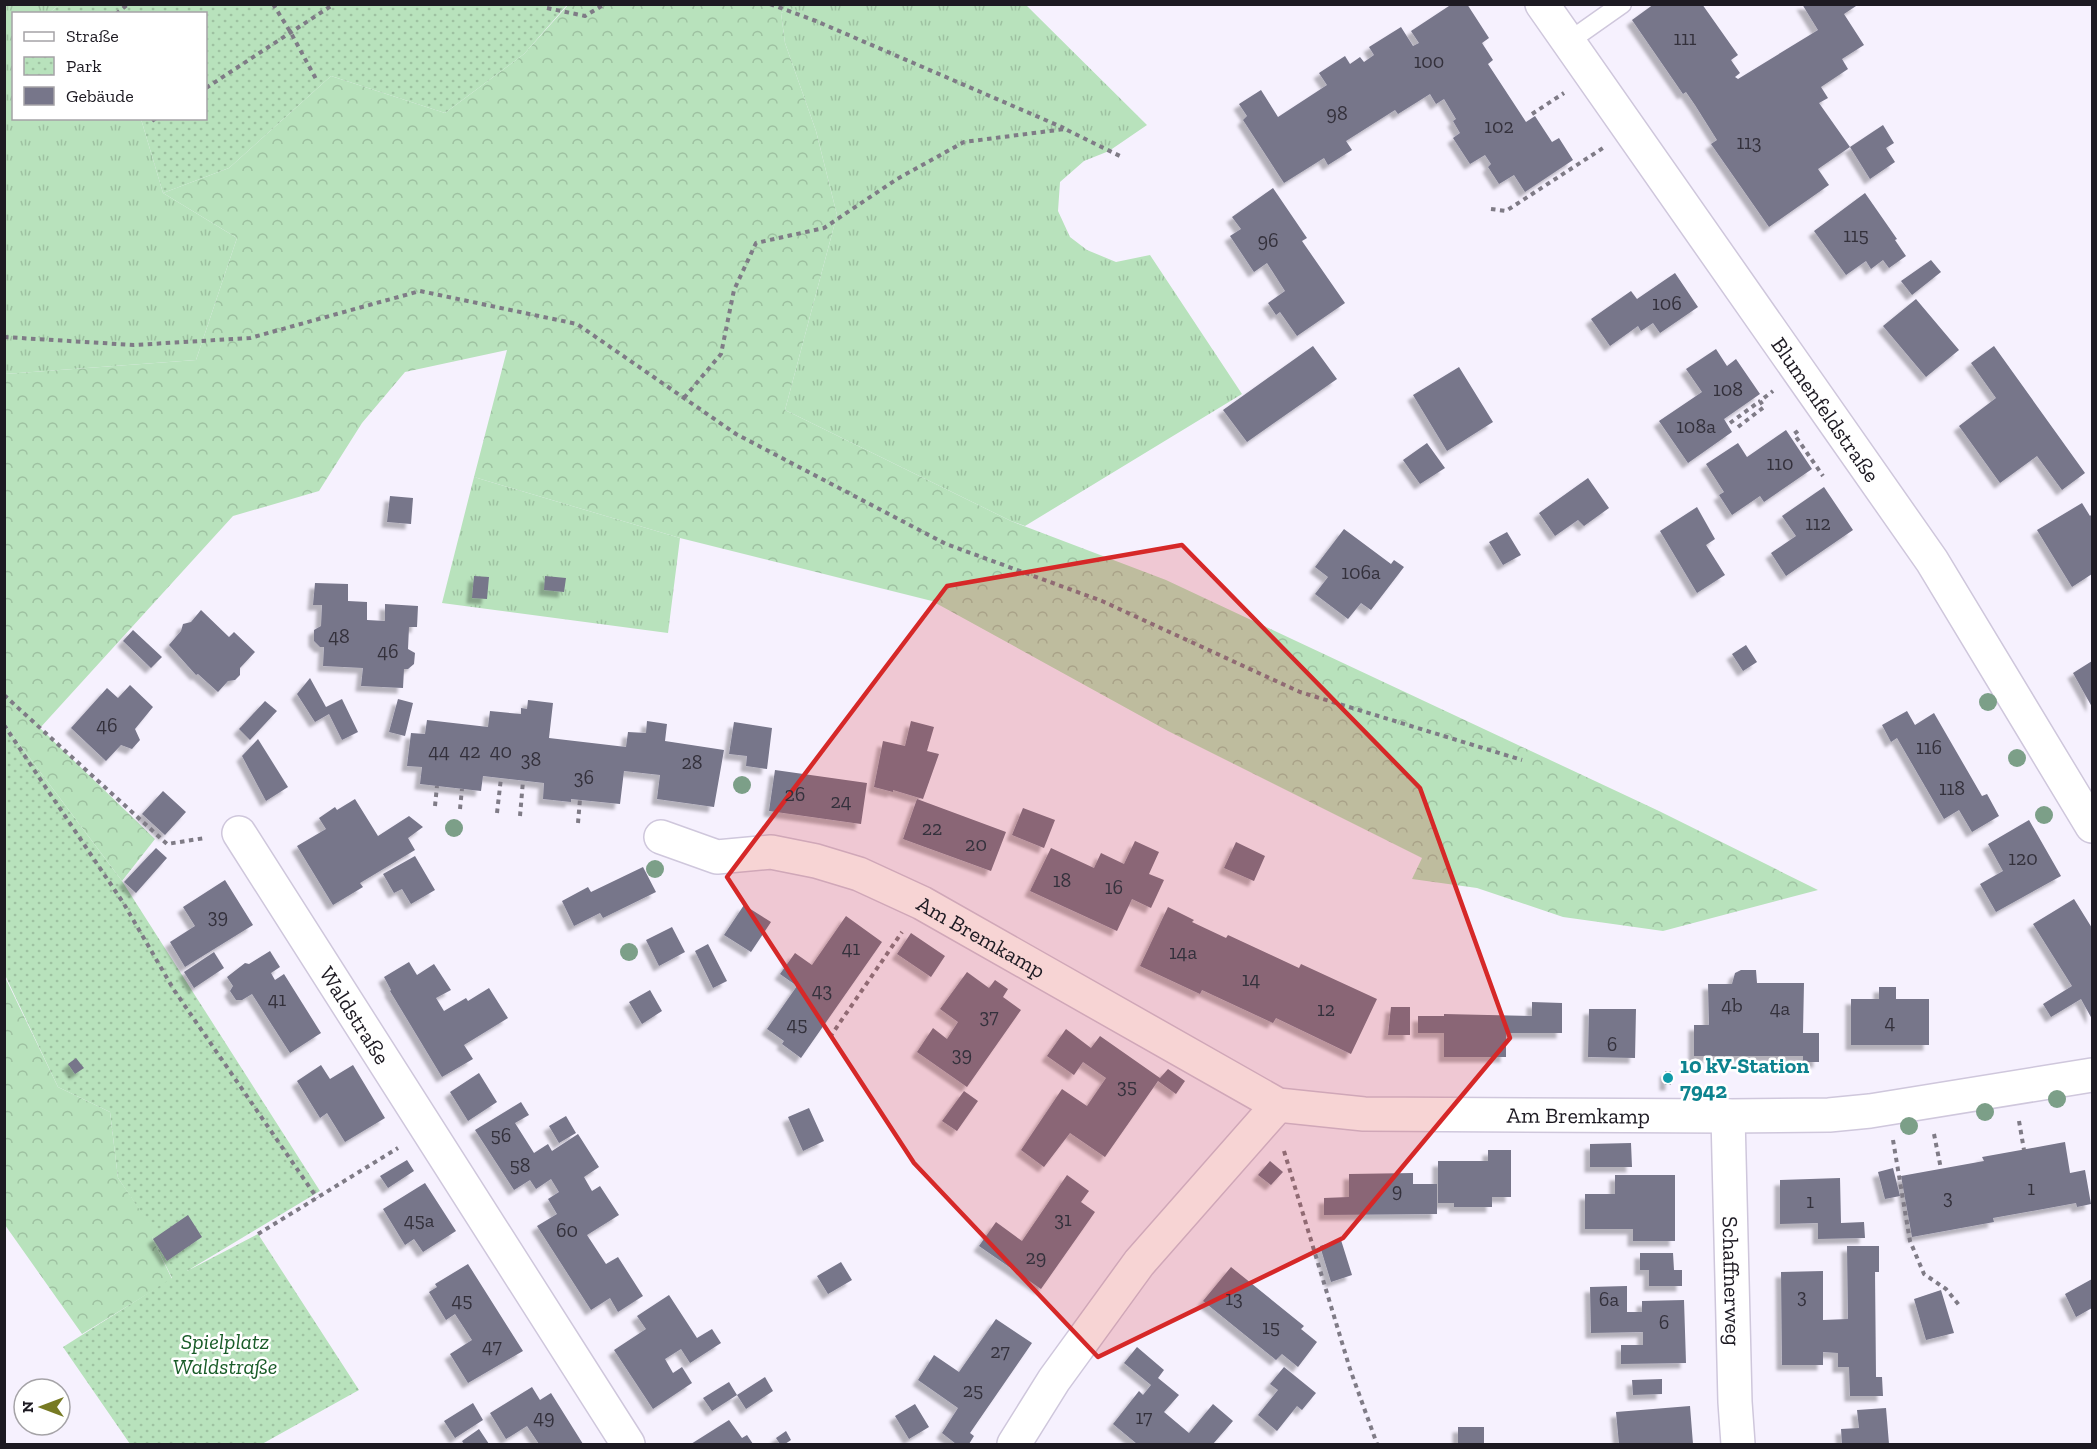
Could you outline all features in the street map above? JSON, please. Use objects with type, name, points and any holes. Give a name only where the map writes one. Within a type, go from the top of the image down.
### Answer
[{"type":"street","name":"Blumenfeldstraße","points":[[1542,4],[1932,561],[2092,826]]},
{"type":"street","name":"Waldstraße","points":[[239,833],[628,1444]]},
{"type":"street","name":"Am Bremkamp","points":[[661,837],[717,857],[771,852],[816,861],[859,874],[922,903],[1278,1106],[1364,1114],[1829,1115],[1870,1111],[2092,1075]]},
{"type":"street","points":[[1014,1444],[1054,1380],[1139,1263],[1278,1106]]},
{"type":"street","name":"Schaffnerweg","points":[[1728,1116],[1738,1444]]},
{"type":"lane","points":[[1568,42],[1622,4]]},
{"type":"path","points":[[273,4],[316,80]]},
{"type":"path","points":[[207,87],[334,4]]},
{"type":"path","points":[[547,8],[585,16],[605,4]]},
{"type":"path","points":[[770,4],[816,21],[1065,129],[1122,157]]},
{"type":"path","points":[[684,398],[721,354],[734,290],[756,243],[824,228],[897,179],[964,142],[1065,129]]},
{"type":"path","points":[[1491,209],[1506,212],[1630,131]]},
{"type":"path","points":[[4,337],[134,345],[250,338],[420,291],[577,324],[736,434],[946,544],[1102,601],[1300,692],[1522,760]]},
{"type":"path","points":[[1730,423],[1800,373]]},
{"type":"path","points":[[1738,427],[1764,407],[1760,401]]},
{"type":"path","points":[[4,695],[167,844],[239,833]]},
{"type":"path","points":[[4,725],[124,904],[174,990],[317,1198]]},
{"type":"path","points":[[497,813],[501,778]]},
{"type":"path","points":[[520,816],[524,781]]},
{"type":"path","points":[[435,806],[437,786]]},
{"type":"path","points":[[460,808],[462,789]]},
{"type":"path","points":[[578,823],[580,800]]},
{"type":"path","points":[[830,1037],[922,903]]},
{"type":"path","points":[[1278,1106],[1282,1144],[1350,1369],[1377,1444]]},
{"type":"path","points":[[2017,1113],[2024,1150]]},
{"type":"path","points":[[1933,1128],[1941,1169]]},
{"type":"path","points":[[258,1234],[427,1129]]},
{"type":"path","points":[[1892,1134],[1910,1241],[1924,1274],[1946,1289],[1959,1305]]},
{"type":"highlighted area","points":[[1182,545],[1420,788],[1510,1038],[1343,1238],[1098,1357],[914,1163],[727,877],[947,586]]},
{"type":"green space","points":[[59,4],[567,5],[524,54],[445,113],[331,76],[229,168],[163,193],[141,120],[207,120],[207,12],[50,12]]},
{"type":"green space","points":[[801,4],[1026,5],[1147,125],[1109,151],[1084,161],[1060,182],[1058,211],[1070,237],[1087,250],[1116,262],[1150,255],[1242,394],[1025,526],[785,410],[837,215],[816,131],[785,43],[781,13]]},
{"type":"green space","points":[[5,5],[59,5],[50,12],[12,12],[12,120],[141,120],[163,193],[237,238],[196,360],[5,374]]},
{"type":"green space","points":[[568,5],[801,5],[781,13],[785,43],[816,131],[837,215],[785,410],[1011,521],[1166,580],[1659,811],[1818,890],[1663,931],[1563,917],[1477,888],[1412,879],[1422,858],[1168,731],[932,601],[680,538],[474,477],[507,350],[405,372],[362,423],[319,491],[233,516],[40,728],[155,839],[122,881],[5,725],[5,374],[196,360],[237,238],[163,193],[229,168],[331,76],[445,113],[524,54]]},
{"type":"green space","points":[[474,477],[680,538],[668,633],[442,603]]},
{"type":"green space","name":"Spielplatz Waldstraße","points":[[5,725],[122,881],[320,1191],[187,1271],[258,1234],[359,1390],[262,1444],[130,1444],[63,1347],[172,1278],[152,1238],[156,1234],[118,1178],[110,1112],[58,1087],[5,975]]},
{"type":"green space","points":[[4,975],[58,1087],[110,1112],[118,1178],[157,1234],[152,1238],[172,1279],[82,1334],[5,1225]]},
{"type":"building","points":[[1452,4],[1467,4],[1489,38],[1482,43],[1493,60],[1488,64],[1526,122],[1535,116],[1552,142],[1559,138],[1573,160],[1525,192],[1514,175],[1499,184],[1488,167],[1491,164],[1485,155],[1470,164],[1453,138],[1460,133],[1453,121],[1456,119],[1444,99],[1436,104],[1430,94],[1398,114],[1395,110],[1346,141],[1352,150],[1328,165],[1324,158],[1284,183],[1243,120],[1247,116],[1239,104],[1261,90],[1278,117],[1327,85],[1319,73],[1345,56],[1350,64],[1360,57],[1364,62],[1374,55],[1369,47],[1401,27],[1413,46],[1419,43],[1411,31]]},
{"type":"building","points":[[1654,4],[1702,4],[1738,55],[1731,60],[1740,73],[1735,77],[1738,79],[1818,30],[1802,4],[1859,4],[1844,14],[1864,45],[1842,59],[1848,69],[1821,87],[1828,98],[1819,103],[1850,147],[1818,169],[1829,185],[1769,227],[1711,144],[1717,140],[1695,105],[1686,92],[1683,94],[1632,20]]},
{"type":"building","points":[[1883,125],[1894,143],[1886,148],[1895,162],[1870,179],[1850,147]]},
{"type":"building","points":[[1273,188],[1307,238],[1302,241],[1345,303],[1297,336],[1280,312],[1276,315],[1268,303],[1285,291],[1267,263],[1254,272],[1230,236],[1241,229],[1232,217]]},
{"type":"building","points":[[1865,193],[1906,256],[1889,268],[1883,260],[1871,269],[1866,261],[1846,275],[1814,231]]},
{"type":"building","points":[[1931,260],[1941,272],[1912,295],[1901,281]]},
{"type":"building","points":[[1675,273],[1698,307],[1660,333],[1653,323],[1641,331],[1638,326],[1610,346],[1591,319],[1631,291],[1637,299]]},
{"type":"building","points":[[1916,299],[1959,350],[1926,377],[1883,326]]},
{"type":"building","points":[[1313,346],[1337,379],[1247,442],[1223,410]]},
{"type":"building","points":[[1994,346],[2085,473],[2062,490],[2037,456],[2000,483],[1959,426],[1996,398],[1971,363]]},
{"type":"building","points":[[1716,349],[1727,366],[1736,359],[1760,394],[1724,419],[1732,432],[1688,463],[1659,421],[1702,392],[1686,369]]},
{"type":"building","points":[[1459,367],[1493,422],[1447,451],[1413,395]]},
{"type":"building","points":[[1786,430],[1812,469],[1764,502],[1760,496],[1732,515],[1719,495],[1724,492],[1706,464],[1738,443],[1747,457]]},
{"type":"building","points":[[1427,443],[1445,468],[1420,484],[1403,460]]},
{"type":"building","points":[[1588,478],[1609,508],[1584,526],[1578,520],[1555,536],[1539,513]]},
{"type":"building","points":[[1824,487],[1853,530],[1786,576],[1771,553],[1796,536],[1782,516]]},
{"type":"building","points":[[390,496],[413,498],[411,524],[387,522]]},
{"type":"building","points":[[2082,503],[2090,516],[2092,514],[2092,574],[2072,587],[2037,530]]},
{"type":"building","points":[[1697,507],[1715,539],[1706,545],[1725,575],[1697,593],[1660,531]]},
{"type":"building","points":[[1344,529],[1391,564],[1394,560],[1404,567],[1371,610],[1361,603],[1348,619],[1315,594],[1328,577],[1315,567]]},
{"type":"building","points":[[1507,532],[1521,555],[1503,565],[1489,542]]},
{"type":"building","points":[[474,576],[489,577],[487,599],[472,598]]},
{"type":"building","points":[[545,576],[566,578],[564,592],[544,590]]},
{"type":"building","points":[[315,583],[348,584],[348,601],[367,602],[367,620],[385,621],[385,604],[418,606],[417,627],[409,627],[408,649],[415,653],[414,664],[404,669],[403,688],[361,686],[363,668],[323,666],[324,647],[320,647],[314,641],[314,630],[321,626],[322,605],[313,605]]},
{"type":"building","points":[[201,610],[229,637],[234,632],[255,652],[240,668],[240,675],[235,680],[228,681],[218,692],[198,674],[196,675],[169,645],[181,631],[183,624],[191,622]]},
{"type":"building","points":[[133,630],[162,657],[151,668],[123,641]]},
{"type":"building","points":[[1746,645],[1757,662],[1743,671],[1732,654]]},
{"type":"building","points":[[2092,661],[2092,707],[2073,673]]},
{"type":"building","points":[[310,678],[326,707],[342,699],[358,732],[342,740],[329,714],[315,722],[297,694]]},
{"type":"building","points":[[130,685],[153,707],[135,729],[140,740],[132,749],[121,745],[106,761],[71,728],[107,688],[118,698]]},
{"type":"building","points":[[398,699],[413,703],[405,736],[389,732]]},
{"type":"building","points":[[528,700],[553,703],[549,738],[626,747],[628,732],[646,733],[647,721],[667,724],[665,741],[724,750],[714,807],[657,799],[660,775],[624,771],[620,804],[571,799],[571,802],[543,799],[544,783],[483,776],[481,791],[420,784],[422,767],[407,766],[411,733],[425,734],[427,720],[488,727],[490,711],[521,714],[521,708],[527,709]]},
{"type":"building","points":[[265,701],[277,711],[250,740],[239,729]]},
{"type":"building","points":[[1907,711],[1915,725],[1934,713],[1982,796],[1987,794],[1999,816],[1972,832],[1959,810],[1944,819],[1897,738],[1891,742],[1882,725]]},
{"type":"building","points":[[911,721],[934,727],[927,751],[939,754],[923,799],[874,787],[883,741],[905,746]]},
{"type":"building","points":[[734,722],[772,728],[767,769],[746,766],[747,756],[729,754]]},
{"type":"building","points":[[258,739],[288,787],[266,801],[242,756]]},
{"type":"building","points":[[775,770],[867,783],[861,824],[769,811]]},
{"type":"building","points":[[163,791],[186,812],[165,835],[142,814]]},
{"type":"building","points":[[355,799],[378,836],[409,816],[423,827],[408,838],[415,850],[360,883],[363,887],[333,905],[297,846],[326,829],[319,818],[335,807],[337,810]]},
{"type":"building","points":[[917,799],[1006,832],[991,871],[903,839]]},
{"type":"building","points":[[1023,808],[1055,820],[1044,848],[1012,835]]},
{"type":"building","points":[[2029,820],[2061,876],[1996,912],[1980,884],[2003,871],[1988,844]]},
{"type":"building","points":[[1135,841],[1159,852],[1149,874],[1164,880],[1151,908],[1132,899],[1117,931],[1030,891],[1051,848],[1094,868],[1101,853],[1124,864]]},
{"type":"building","points":[[1236,842],[1265,856],[1254,881],[1224,868]]},
{"type":"building","points":[[156,848],[167,858],[136,893],[124,882]]},
{"type":"building","points":[[415,856],[435,890],[411,904],[402,889],[394,893],[383,874]]},
{"type":"building","points":[[643,867],[656,892],[603,918],[600,913],[574,926],[562,901],[588,887],[591,892]]},
{"type":"building","points":[[225,880],[253,925],[185,967],[170,942],[195,926],[183,907]]},
{"type":"building","points":[[2074,899],[2092,928],[2092,1019],[2081,999],[2051,1017],[2043,1004],[2072,986],[2033,924]]},
{"type":"building","points":[[744,905],[771,922],[751,952],[724,935]]},
{"type":"building","points":[[1168,907],[1194,920],[1192,922],[1226,938],[1228,935],[1299,968],[1301,964],[1377,999],[1351,1054],[1276,1018],[1273,1023],[1202,990],[1200,994],[1140,966]]},
{"type":"building","points":[[846,916],[882,942],[801,1058],[782,1044],[784,1041],[767,1029],[797,986],[780,974],[795,953],[812,965]]},
{"type":"building","points":[[672,927],[685,952],[659,966],[646,940]]},
{"type":"building","points":[[911,933],[945,956],[931,977],[897,954]]},
{"type":"building","points":[[708,944],[727,981],[713,988],[695,951]]},
{"type":"building","points":[[270,951],[280,967],[271,973],[275,980],[284,974],[321,1033],[290,1053],[252,994],[242,1000],[236,1000],[230,991],[233,986],[227,977],[245,963],[249,964]]},
{"type":"building","points":[[214,952],[224,968],[194,988],[184,972]]},
{"type":"building","points":[[409,962],[417,975],[434,964],[451,990],[436,998],[444,1011],[466,998],[468,1001],[489,988],[508,1018],[464,1045],[473,1059],[442,1077],[390,991],[384,977]]},
{"type":"building","points":[[1741,970],[1756,970],[1757,983],[1804,983],[1803,1033],[1819,1033],[1819,1062],[1803,1062],[1803,1056],[1694,1056],[1694,1025],[1709,1025],[1708,984],[1732,984],[1735,973]]},
{"type":"building","points":[[967,972],[989,988],[995,980],[1008,989],[1003,997],[1021,1010],[967,1087],[917,1052],[933,1028],[947,1039],[958,1022],[940,1009]]},
{"type":"building","points":[[1879,987],[1896,987],[1896,999],[1929,999],[1929,1045],[1851,1045],[1851,999],[1879,999]]},
{"type":"building","points":[[650,990],[662,1011],[642,1024],[629,1002]]},
{"type":"building","points":[[1532,1002],[1562,1003],[1562,1033],[1506,1033],[1506,1057],[1444,1057],[1444,1033],[1418,1033],[1418,1016],[1444,1016],[1444,1014],[1532,1016]]},
{"type":"building","points":[[1391,1007],[1410,1007],[1410,1035],[1388,1035]]},
{"type":"building","points":[[1589,1009],[1636,1009],[1635,1058],[1588,1057]]},
{"type":"building","points":[[1066,1029],[1091,1048],[1100,1036],[1160,1078],[1168,1069],[1185,1081],[1176,1094],[1158,1081],[1105,1157],[1070,1133],[1044,1167],[1021,1150],[1062,1089],[1087,1106],[1106,1078],[1083,1062],[1074,1075],[1047,1056]]},
{"type":"building","points":[[76,1058],[84,1068],[75,1074],[68,1064]]},
{"type":"building","points":[[321,1065],[330,1079],[353,1065],[385,1118],[345,1142],[327,1113],[320,1118],[297,1081]]},
{"type":"building","name":"10 kV-Station 7942","points":[[1665,1071],[1671,1071],[1671,1085],[1665,1085]]},
{"type":"building","points":[[479,1073],[497,1102],[468,1121],[450,1092]]},
{"type":"building","points":[[964,1091],[978,1101],[957,1131],[942,1121]]},
{"type":"building","points":[[521,1102],[529,1115],[515,1123],[534,1153],[548,1144],[552,1151],[578,1134],[599,1167],[584,1177],[592,1191],[600,1186],[619,1215],[587,1235],[606,1264],[618,1257],[643,1296],[618,1312],[610,1298],[591,1310],[537,1226],[557,1214],[548,1199],[559,1192],[551,1179],[536,1189],[530,1180],[514,1190],[475,1130]]},
{"type":"building","points":[[809,1108],[824,1141],[803,1151],[788,1117]]},
{"type":"building","points":[[566,1116],[576,1133],[559,1143],[549,1126]]},
{"type":"building","points":[[2065,1142],[2070,1173],[2085,1170],[2091,1204],[2077,1207],[2076,1203],[1993,1218],[1994,1222],[1912,1237],[1901,1176],[1984,1161],[1982,1157]]},
{"type":"building","points":[[1631,1143],[1632,1167],[1590,1167],[1590,1144]]},
{"type":"building","points":[[1488,1150],[1511,1150],[1511,1197],[1492,1197],[1492,1207],[1454,1207],[1454,1203],[1438,1203],[1438,1161],[1488,1161]]},
{"type":"building","points":[[407,1160],[414,1171],[388,1188],[380,1176]]},
{"type":"building","points":[[1270,1161],[1283,1172],[1271,1185],[1258,1175]]},
{"type":"building","points":[[1893,1168],[1900,1196],[1885,1199],[1878,1172]]},
{"type":"building","points":[[1413,1173],[1413,1184],[1437,1184],[1437,1214],[1324,1215],[1324,1198],[1349,1197],[1349,1174]]},
{"type":"building","points":[[1067,1175],[1089,1191],[1081,1202],[1095,1212],[1041,1289],[979,1246],[996,1222],[1022,1241]]},
{"type":"building","points":[[1615,1175],[1675,1175],[1675,1241],[1633,1241],[1633,1229],[1585,1229],[1585,1194],[1615,1194]]},
{"type":"building","points":[[1840,1178],[1841,1223],[1864,1222],[1865,1238],[1818,1239],[1818,1223],[1780,1224],[1780,1180]]},
{"type":"building","points":[[425,1183],[456,1231],[423,1252],[414,1239],[405,1245],[383,1209]]},
{"type":"building","points":[[188,1215],[202,1237],[167,1261],[153,1239]]},
{"type":"building","points":[[1341,1240],[1352,1275],[1331,1282],[1320,1246]]},
{"type":"building","points":[[1847,1246],[1879,1246],[1879,1272],[1875,1272],[1876,1377],[1882,1377],[1883,1396],[1850,1396],[1849,1367],[1838,1367],[1838,1353],[1823,1352],[1823,1365],[1782,1365],[1781,1272],[1823,1271],[1823,1320],[1848,1319]]},
{"type":"building","points":[[1640,1253],[1673,1253],[1674,1270],[1682,1270],[1682,1286],[1649,1286],[1649,1270],[1640,1270]]},
{"type":"building","points":[[841,1262],[852,1280],[828,1294],[817,1276]]},
{"type":"building","points":[[468,1264],[523,1351],[468,1383],[450,1354],[472,1340],[455,1314],[446,1320],[429,1292],[437,1287],[435,1284]]},
{"type":"building","points":[[1231,1267],[1304,1326],[1301,1329],[1317,1342],[1298,1367],[1282,1354],[1276,1360],[1203,1301]]},
{"type":"building","points":[[2092,1279],[2092,1308],[2076,1317],[2065,1294]]},
{"type":"building","points":[[1627,1286],[1627,1312],[1642,1312],[1642,1301],[1684,1300],[1686,1363],[1621,1364],[1621,1345],[1643,1345],[1643,1332],[1591,1333],[1590,1287]]},
{"type":"building","points":[[1941,1290],[1954,1333],[1926,1340],[1914,1299]]},
{"type":"building","points":[[669,1295],[697,1338],[712,1329],[721,1343],[690,1363],[681,1349],[665,1359],[673,1373],[682,1367],[692,1383],[653,1409],[614,1350],[646,1329],[637,1316]]},
{"type":"building","points":[[996,1319],[1032,1343],[970,1433],[974,1436],[969,1444],[956,1444],[942,1433],[958,1408],[918,1380],[934,1355],[959,1372]]},
{"type":"building","points":[[1137,1347],[1164,1370],[1158,1378],[1179,1395],[1164,1412],[1189,1433],[1213,1404],[1233,1421],[1213,1444],[1137,1444],[1113,1424],[1139,1391],[1143,1395],[1151,1385],[1124,1363]]},
{"type":"building","points":[[1284,1367],[1316,1393],[1302,1410],[1297,1406],[1277,1431],[1258,1415],[1278,1390],[1270,1384]]},
{"type":"building","points":[[765,1377],[773,1391],[746,1409],[737,1395]]},
{"type":"building","points":[[1662,1379],[1662,1394],[1633,1395],[1632,1380]]},
{"type":"building","points":[[729,1382],[737,1395],[712,1411],[703,1398]]},
{"type":"building","points":[[532,1387],[540,1400],[551,1393],[583,1444],[539,1444],[527,1426],[506,1439],[490,1413]]},
{"type":"building","points":[[473,1403],[483,1420],[455,1438],[444,1421]]},
{"type":"building","points":[[915,1404],[929,1427],[909,1439],[895,1416]]},
{"type":"building","points":[[1690,1406],[1693,1444],[1619,1444],[1616,1412]]},
{"type":"building","points":[[1886,1408],[1889,1444],[1842,1444],[1841,1429],[1859,1428],[1857,1410]]},
{"type":"building","points":[[729,1420],[742,1438],[747,1435],[753,1444],[691,1444]]},
{"type":"building","points":[[1458,1427],[1484,1427],[1484,1444],[1458,1444]]},
{"type":"building","points":[[479,1429],[489,1444],[464,1444],[462,1441]]},
{"type":"building","points":[[786,1431],[791,1440],[780,1444],[776,1438]]},
{"type":"place","name":"10 kV-Station 7942","points":[[1668,1078]]}]
